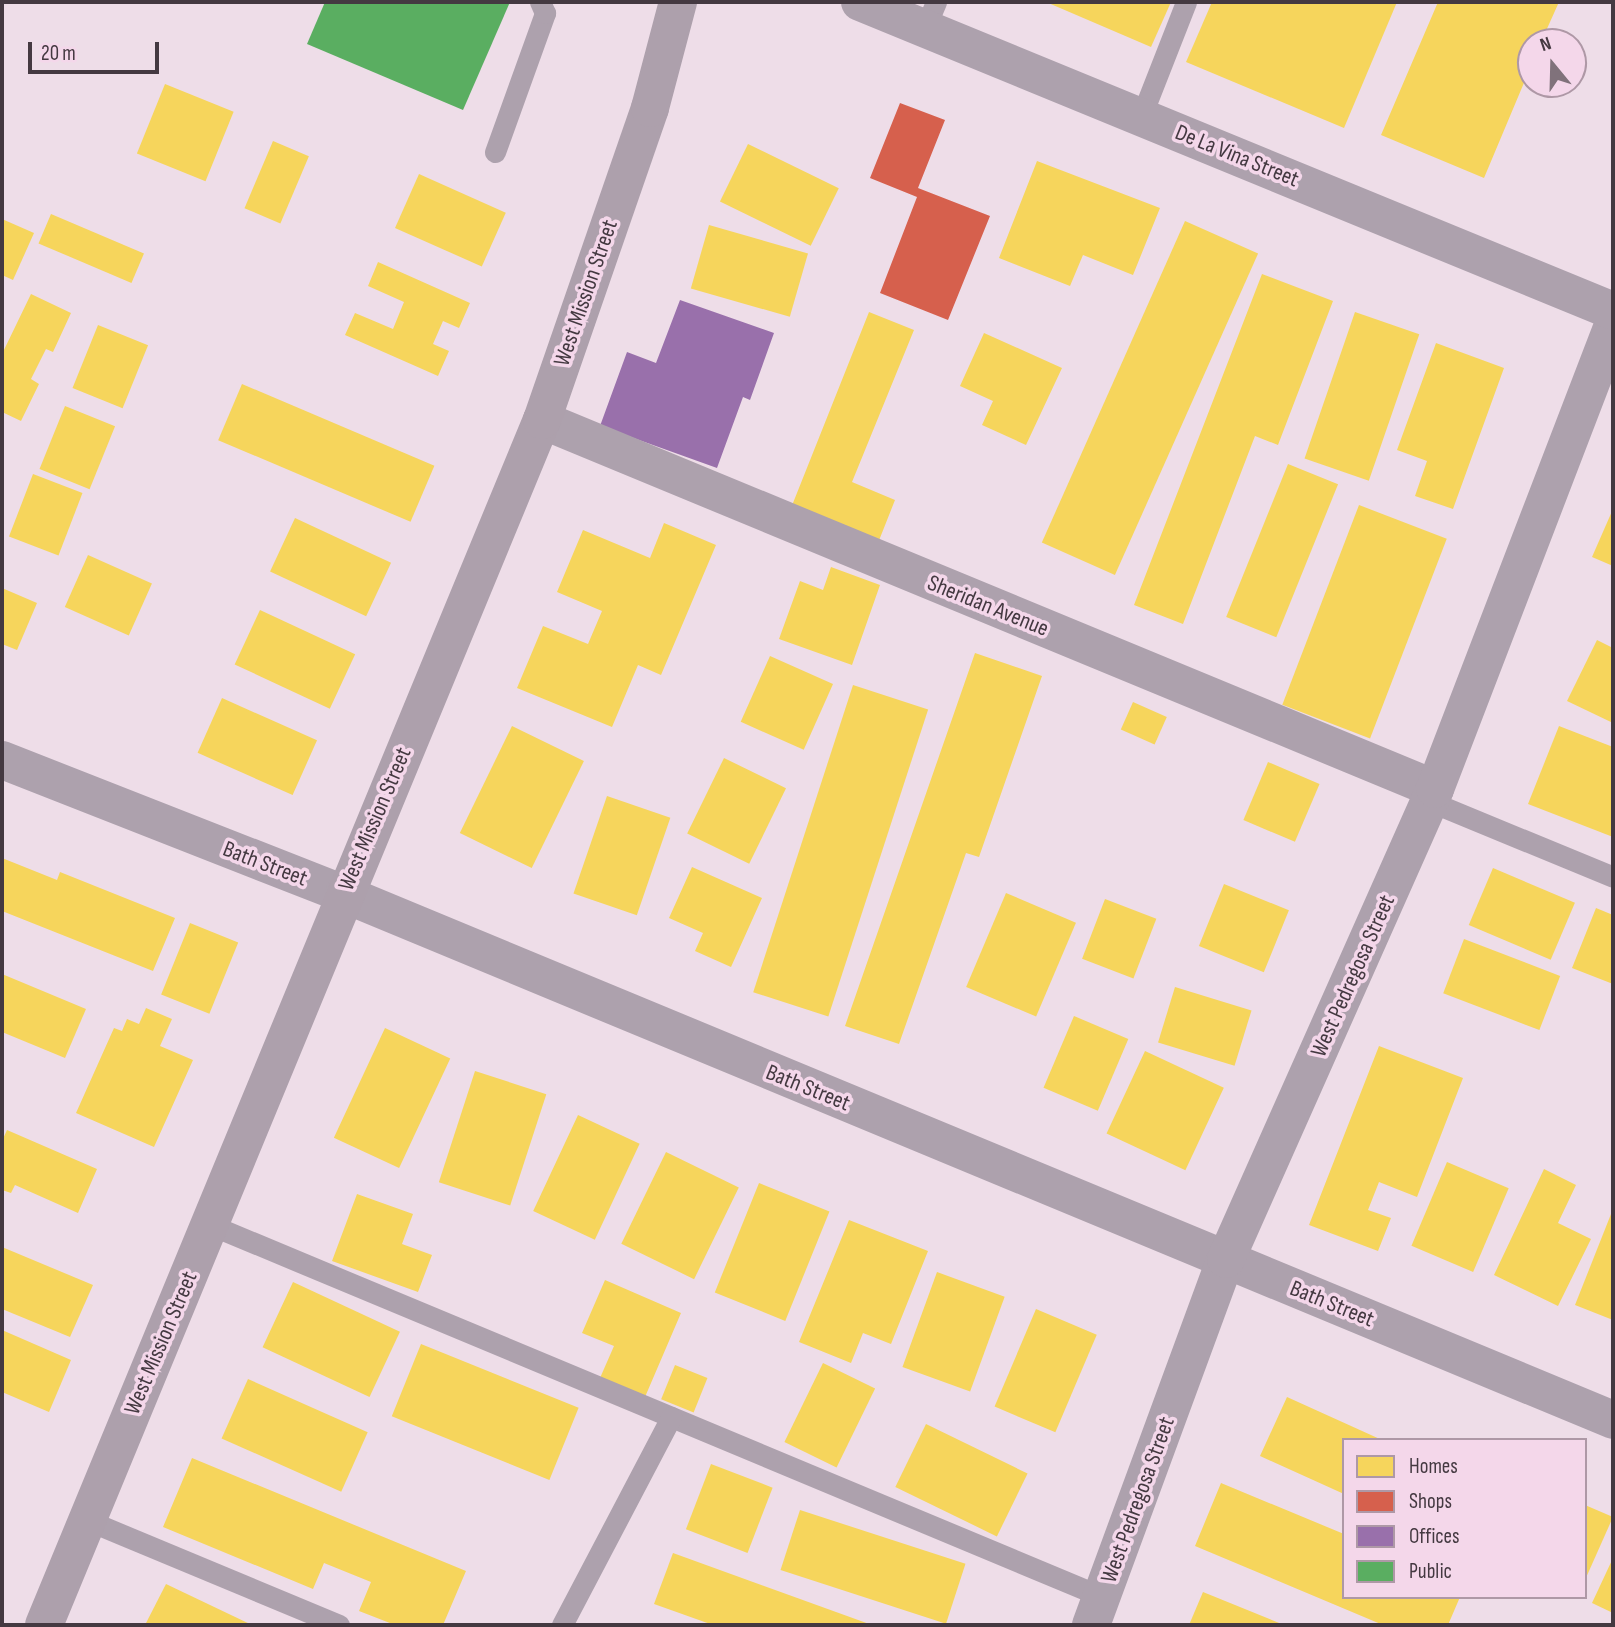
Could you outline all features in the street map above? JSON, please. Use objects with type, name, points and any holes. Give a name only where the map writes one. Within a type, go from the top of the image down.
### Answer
[{"type":"main road","name":"West Mission Street","points":[[44,1625],[542,420],[650,108],[678,2]]},
{"type":"street","name":"De La Vina Street","points":[[860,2],[931,15],[1141,117],[1613,311]]},
{"type":"street","name":"West Pedregosa Street","points":[[1097,1611],[1226,1259],[1432,795],[1613,325]]},
{"type":"street","name":"Sheridan Avenue","points":[[542,420],[1432,795]]},
{"type":"street","name":"Bath Street","points":[[2,760],[344,894],[1613,1420]]},
{"type":"lane","points":[[495,152],[545,13],[540,2]]},
{"type":"lane","points":[[1141,117],[1186,2]]},
{"type":"lane","points":[[1432,795],[1613,877]]},
{"type":"lane","points":[[211,1225],[671,1417],[1097,1611]]},
{"type":"lane","points":[[562,1625],[671,1417]]},
{"type":"lane","points":[[87,1520],[339,1625]]},
{"type":"building: Homes","points":[[1046,2],[1171,2],[1151,47]]},
{"type":"building: Homes","points":[[1212,2],[1397,2],[1344,128],[1186,62]]},
{"type":"building: Homes","points":[[1438,2],[1559,2],[1547,28],[1517,28],[1518,98],[1484,178],[1381,135]]},
{"type":"building: Homes","points":[[165,84],[234,112],[206,181],[137,154]]},
{"type":"building: Homes","points":[[273,141],[309,156],[280,223],[244,208]]},
{"type":"building: Homes","points":[[748,144],[839,188],[811,246],[720,202]]},
{"type":"building: Homes","points":[[1037,161],[1160,208],[1133,275],[1083,255],[1070,286],[999,258]]},
{"type":"building: Homes","points":[[419,174],[506,213],[482,267],[395,228]]},
{"type":"building: Homes","points":[[51,214],[144,253],[131,283],[38,243]]},
{"type":"building: Homes","points":[[2,219],[34,233],[13,280],[2,275]]},
{"type":"building: Homes","points":[[1185,221],[1258,254],[1115,575],[1042,543]]},
{"type":"building: Homes","points":[[709,225],[808,253],[790,317],[691,288]]},
{"type":"building: Homes","points":[[378,262],[470,303],[459,328],[443,321],[433,344],[449,351],[438,376],[345,335],[355,313],[393,329],[404,302],[368,286]]},
{"type":"building: Homes","points":[[1262,274],[1333,301],[1278,445],[1255,436],[1183,624],[1134,605]]},
{"type":"building: Homes","points":[[31,294],[71,313],[53,352],[46,349],[31,379],[39,384],[21,421],[2,412],[2,354]]},
{"type":"building: Homes","points":[[869,312],[914,330],[852,482],[895,500],[878,543],[791,508]]},
{"type":"building: Homes","points":[[1355,312],[1419,334],[1369,481],[1305,459]]},
{"type":"building: Homes","points":[[98,325],[148,345],[123,408],[73,388]]},
{"type":"building: Homes","points":[[984,333],[1062,368],[1026,445],[982,425],[993,401],[960,386]]},
{"type":"building: Homes","points":[[1436,343],[1504,368],[1453,509],[1415,496],[1427,461],[1397,450]]},
{"type":"building: Homes","points":[[242,384],[434,466],[411,522],[218,440]]},
{"type":"building: Homes","points":[[65,406],[115,426],[90,489],[40,469]]},
{"type":"building: Homes","points":[[1288,464],[1338,484],[1276,637],[1226,617]]},
{"type":"building: Homes","points":[[33,474],[82,493],[58,556],[9,537]]},
{"type":"building: Homes","points":[[1359,505],[1447,539],[1370,738],[1282,705]]},
{"type":"building: Homes","points":[[1613,509],[1613,566],[1592,557]]},
{"type":"building: Homes","points":[[295,518],[391,563],[366,616],[270,571]]},
{"type":"building: Homes","points":[[664,523],[716,545],[661,675],[638,665],[612,727],[517,688],[543,626],[588,644],[602,611],[557,592],[583,530],[650,558]]},
{"type":"building: Homes","points":[[88,555],[152,583],[129,636],[65,607]]},
{"type":"building: Homes","points":[[831,567],[880,585],[852,665],[779,639],[800,581],[823,590]]},
{"type":"building: Homes","points":[[2,588],[37,603],[17,650],[2,644]]},
{"type":"building: Homes","points":[[260,610],[355,654],[330,709],[235,664]]},
{"type":"building: Homes","points":[[1597,640],[1613,648],[1613,723],[1567,701]]},
{"type":"building: Homes","points":[[975,653],[1042,676],[979,857],[966,853],[899,1044],[845,1026]]},
{"type":"building: Homes","points":[[770,656],[833,684],[804,750],[741,722]]},
{"type":"building: Homes","points":[[853,685],[928,709],[828,1017],[753,992]]},
{"type":"building: Homes","points":[[222,698],[317,740],[293,795],[198,753]]},
{"type":"building: Homes","points":[[1133,702],[1167,717],[1155,744],[1121,729]]},
{"type":"building: Homes","points":[[512,726],[584,761],[532,868],[460,833]]},
{"type":"building: Homes","points":[[1559,726],[1613,747],[1613,837],[1528,804]]},
{"type":"building: Homes","points":[[724,758],[786,788],[749,864],[687,833]]},
{"type":"building: Homes","points":[[1268,762],[1320,784],[1295,842],[1243,820]]},
{"type":"building: Homes","points":[[607,796],[670,818],[637,915],[573,893]]},
{"type":"building: Homes","points":[[2,858],[57,880],[60,872],[175,918],[153,971],[2,911]]},
{"type":"building: Homes","points":[[692,867],[762,898],[731,967],[695,951],[703,933],[669,918]]},
{"type":"building: Homes","points":[[1493,868],[1575,903],[1551,960],[1469,925]]},
{"type":"building: Homes","points":[[1224,884],[1289,910],[1264,972],[1199,946]]},
{"type":"building: Homes","points":[[1006,893],[1076,923],[1036,1017],[966,987]]},
{"type":"building: Homes","points":[[1105,899],[1156,919],[1133,978],[1082,959]]},
{"type":"building: Homes","points":[[1596,908],[1613,915],[1613,984],[1572,968]]},
{"type":"building: Homes","points":[[190,923],[238,942],[209,1014],[161,994]]},
{"type":"building: Homes","points":[[1464,939],[1560,976],[1539,1030],[1443,993]]},
{"type":"building: Homes","points":[[2,974],[86,1009],[65,1058],[2,1032]]},
{"type":"building: Homes","points":[[1175,987],[1252,1010],[1235,1066],[1158,1042]]},
{"type":"building: Homes","points":[[146,1008],[172,1019],[160,1046],[193,1060],[154,1147],[76,1113],[114,1028],[122,1031],[127,1019],[139,1024]]},
{"type":"building: Homes","points":[[1074,1016],[1128,1039],[1098,1111],[1044,1088]]},
{"type":"building: Homes","points":[[385,1028],[450,1058],[399,1168],[334,1138]]},
{"type":"building: Homes","points":[[1379,1046],[1463,1078],[1417,1197],[1379,1182],[1368,1210],[1391,1218],[1378,1251],[1309,1225]]},
{"type":"building: Homes","points":[[1145,1051],[1224,1088],[1185,1170],[1107,1133]]},
{"type":"building: Homes","points":[[475,1071],[546,1094],[510,1205],[439,1182]]},
{"type":"building: Homes","points":[[578,1115],[640,1144],[595,1240],[533,1211]]},
{"type":"building: Homes","points":[[7,1130],[97,1169],[78,1213],[15,1185],[11,1193],[2,1190],[2,1141]]},
{"type":"building: Homes","points":[[666,1152],[739,1188],[694,1279],[621,1244]]},
{"type":"building: Homes","points":[[1447,1162],[1509,1188],[1473,1272],[1411,1246]]},
{"type":"building: Homes","points":[[1544,1169],[1576,1185],[1558,1223],[1591,1239],[1558,1306],[1494,1275]]},
{"type":"building: Homes","points":[[759,1183],[829,1211],[785,1321],[715,1292]]},
{"type":"building: Homes","points":[[357,1194],[413,1214],[402,1244],[432,1255],[418,1292],[332,1261]]},
{"type":"building: Homes","points":[[1613,1209],[1613,1320],[1575,1305]]},
{"type":"building: Homes","points":[[849,1220],[928,1251],[891,1344],[863,1333],[851,1363],[799,1342]]},
{"type":"building: Homes","points":[[2,1247],[93,1285],[70,1337],[2,1309]]},
{"type":"building: Homes","points":[[937,1272],[1005,1297],[970,1392],[902,1367]]},
{"type":"building: Homes","points":[[605,1280],[681,1313],[645,1397],[600,1378],[614,1346],[582,1333]]},
{"type":"building: Homes","points":[[293,1282],[400,1332],[370,1397],[263,1347]]},
{"type":"building: Homes","points":[[1036,1309],[1097,1335],[1055,1432],[995,1407]]},
{"type":"building: Homes","points":[[2,1330],[71,1360],[49,1412],[2,1392]]},
{"type":"building: Homes","points":[[421,1344],[579,1408],[549,1480],[392,1416]]},
{"type":"building: Homes","points":[[823,1363],[875,1388],[837,1468],[784,1442]]},
{"type":"building: Homes","points":[[675,1365],[707,1378],[694,1412],[661,1399]]},
{"type":"building: Homes","points":[[248,1379],[368,1432],[341,1492],[222,1438]]},
{"type":"building: Homes","points":[[1287,1397],[1378,1438],[1342,1438],[1342,1493],[1260,1456]]},
{"type":"building: Homes","points":[[926,1424],[1028,1474],[997,1536],[895,1487]]},
{"type":"building: Homes","points":[[192,1458],[466,1571],[443,1625],[395,1625],[359,1611],[371,1582],[324,1563],[313,1589],[163,1527]]},
{"type":"building: Homes","points":[[711,1464],[773,1488],[748,1553],[686,1529]]},
{"type":"building: Homes","points":[[1221,1483],[1342,1533],[1342,1599],[1459,1599],[1448,1625],[1383,1625],[1195,1546]]},
{"type":"building: Homes","points":[[1587,1506],[1613,1517],[1587,1576]]},
{"type":"building: Homes","points":[[800,1510],[965,1564],[946,1624],[781,1570]]},
{"type":"building: Homes","points":[[673,1553],[872,1625],[713,1625],[654,1604]]},
{"type":"building: Homes","points":[[1613,1558],[1613,1613],[1592,1603]]},
{"type":"building: Homes","points":[[166,1584],[252,1625],[145,1625]]},
{"type":"building: Homes","points":[[1203,1592],[1284,1625],[1189,1625]]},
{"type":"building: Shops","points":[[900,103],[945,120],[918,188],[990,216],[948,320],[880,293],[917,197],[870,178]]},
{"type":"building: Offices","points":[[680,300],[774,333],[750,400],[743,397],[717,468],[600,426],[627,352],[656,363]]},
{"type":"building: Public","points":[[325,2],[510,2],[463,110],[307,44]]}]
